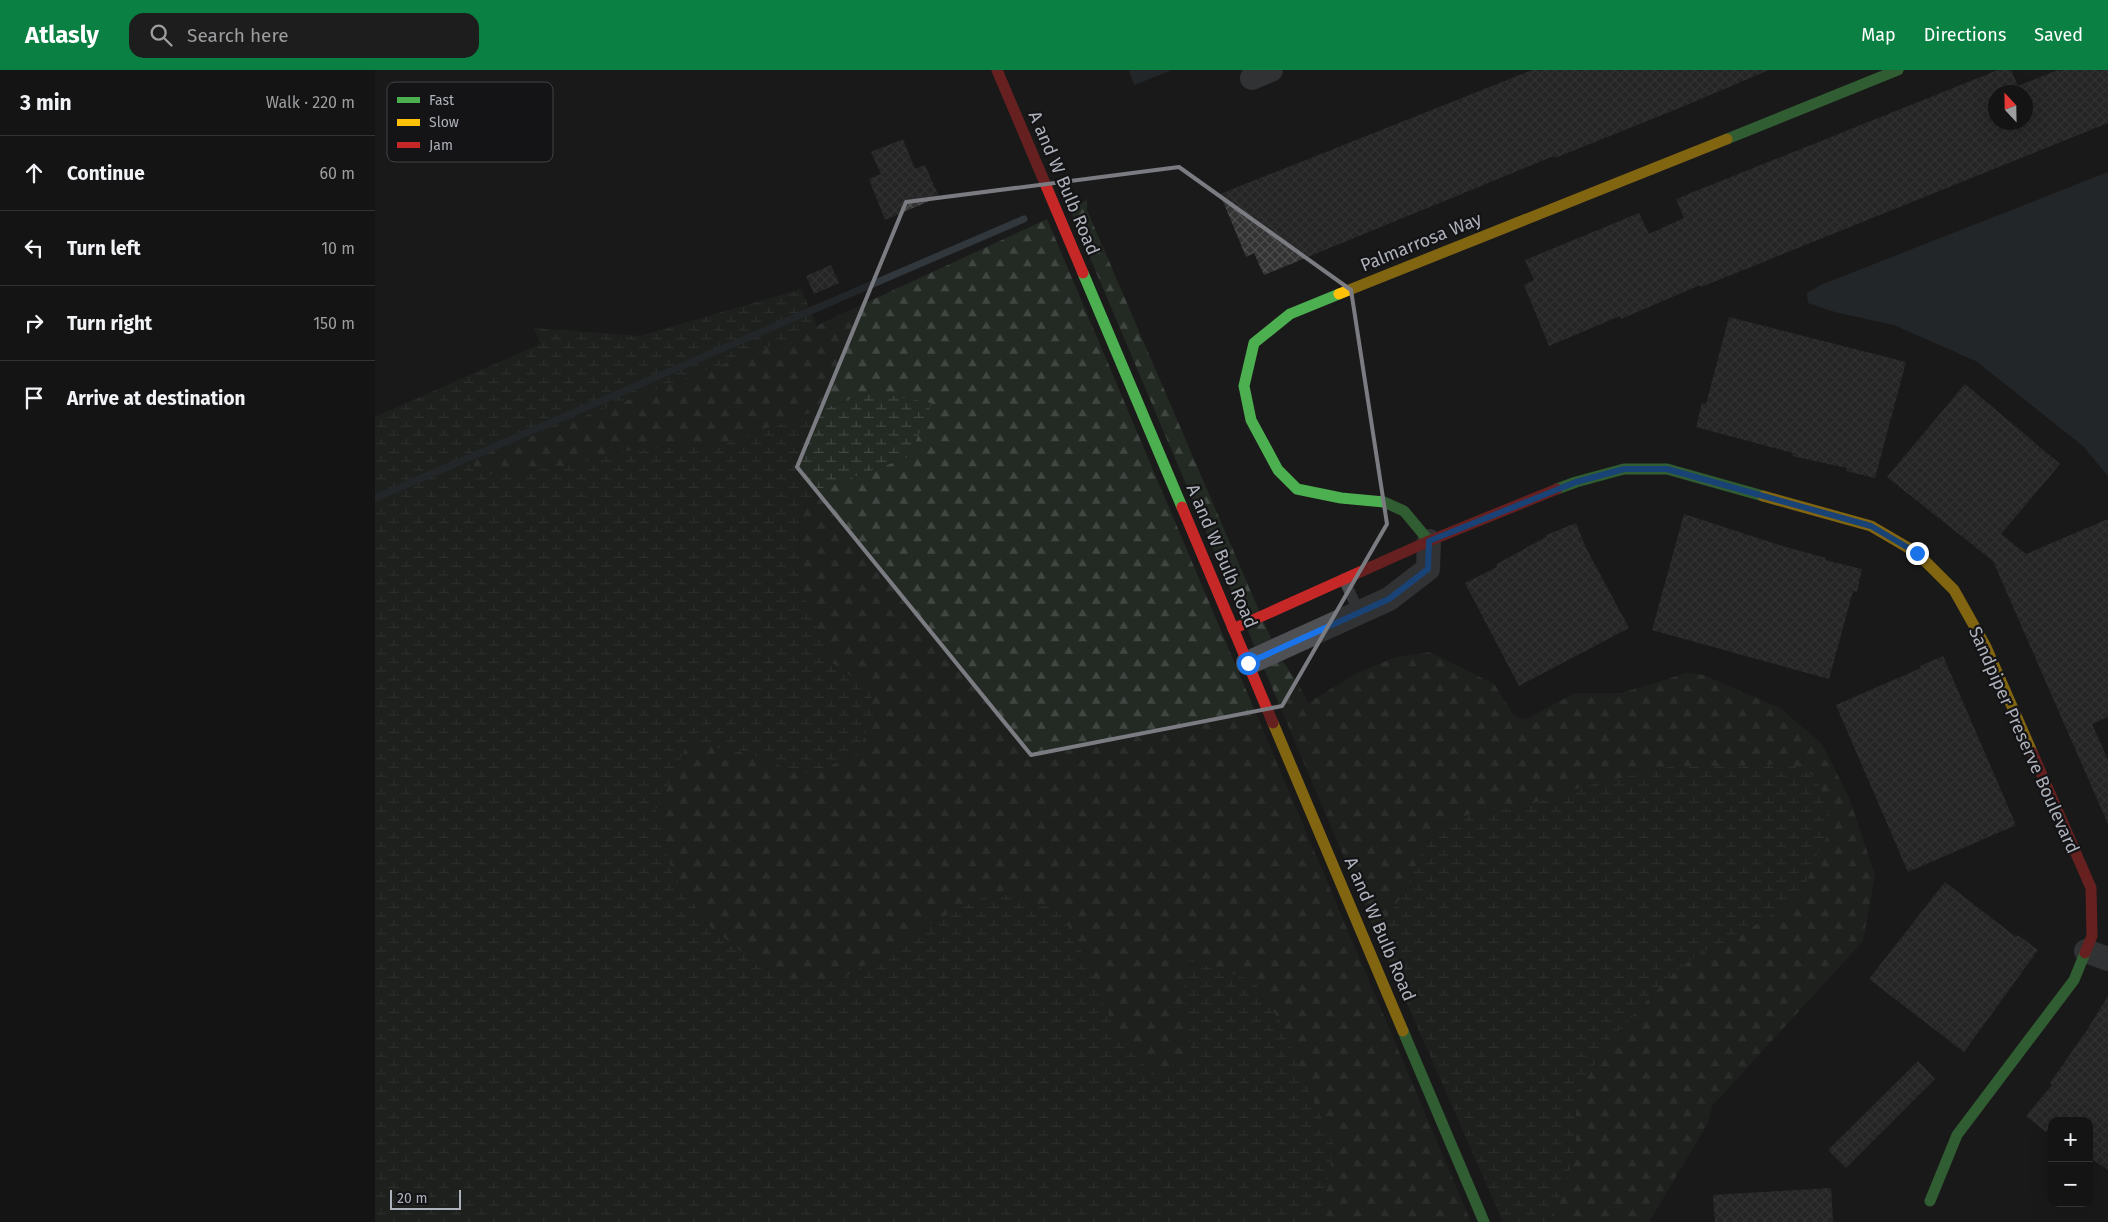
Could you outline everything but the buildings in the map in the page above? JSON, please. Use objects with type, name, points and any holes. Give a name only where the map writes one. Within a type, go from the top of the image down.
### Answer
[{"type":"street","name":"A and W Bulb Road","points":[[997,70],[1484,1222]]},
{"type":"street","name":"Palmarrosa Way","points":[[1429,541],[1404,511],[1384,502],[1341,498],[1297,489],[1278,470],[1251,420],[1244,386],[1254,343],[1290,314],[1898,70]]},
{"type":"street","name":"Sandpiper Preserve Boulevard","points":[[1233,629],[1429,541],[1576,482],[1624,469],[1667,469],[1871,526],[1917,553],[1954,590],[1986,647],[2091,888],[2092,936],[2097,954],[2074,980],[1957,1135],[1929,1201]]},
{"type":"street","points":[[1248,663],[1389,599],[1428,569],[1429,541]]},
{"type":"lane","points":[[1344,580],[1359,613]]},
{"type":"highlighted area","points":[[1179,167],[1351,290],[1387,524],[1282,706],[1031,755],[797,467],[906,202]]},
{"type":"green space","points":[[1087,200],[1087,210],[1276,650],[1308,703],[1357,673],[1396,657],[1430,652],[1494,684],[1513,714],[1518,718],[1527,719],[1575,693],[1621,693],[1687,673],[1703,675],[1780,708],[1822,744],[1850,800],[1875,875],[1863,941],[1712,1106],[1708,1123],[1649,1222],[1549,1222],[1576,1155],[1576,1094],[1610,1040],[1673,973],[1700,953],[1731,940],[1803,895],[1811,866],[1826,839],[1586,786],[1528,805],[1471,814],[1440,826],[1421,854],[1403,895],[1376,933],[1069,208]]},
{"type":"green space","points":[[1047,219],[1471,1222],[1316,1222],[1327,1189],[1334,1140],[1312,1099],[1183,997],[1192,1052],[1157,1076],[1119,1041],[1089,967],[940,918],[844,978],[792,984],[753,961],[709,926],[672,872],[656,810],[688,743],[746,753],[804,774],[871,691],[831,662],[806,601],[799,574],[800,513],[820,489],[909,457],[871,392],[721,444],[632,450],[572,465],[485,475],[467,460],[777,344]]},
{"type":"green space","points":[[801,289],[817,326],[777,344],[467,460],[485,475],[572,465],[632,450],[721,444],[871,392],[932,403],[909,457],[820,489],[800,513],[799,574],[806,601],[831,662],[871,690],[873,716],[856,757],[804,774],[746,753],[688,743],[656,810],[672,872],[709,926],[753,961],[792,984],[844,978],[940,918],[994,892],[1060,910],[1089,967],[1119,1041],[1157,1076],[1192,1052],[1183,997],[1186,959],[1254,981],[1280,1021],[1312,1099],[1334,1140],[1327,1189],[1316,1222],[375,1222],[375,417],[540,344],[534,328],[640,336]]},
{"type":"green space","points":[[1789,764],[1816,777],[1828,808],[1826,839],[1811,866],[1803,895],[1731,940],[1700,953],[1673,973],[1610,1040],[1576,1094],[1576,1155],[1549,1222],[1503,1222],[1376,933],[1403,895],[1421,854],[1440,826],[1471,814],[1528,805],[1586,786],[1669,767]]},
{"type":"shaded area","points":[[1129,70],[1172,70],[1134,85]]},
{"type":"shaded area","points":[[2108,172],[2108,476],[2083,446],[1976,361],[1894,325],[1835,312],[1808,303],[1807,293],[1821,285]]},
{"type":"waterway","points":[[375,498],[1024,219]]},
{"type":"traffic: fast","points":[[1727,139],[1898,70]]},
{"type":"traffic: fast","points":[[1083,273],[1182,507]]},
{"type":"traffic: fast","points":[[1339,294],[1290,314],[1254,343],[1244,386],[1251,420],[1278,470],[1297,489],[1341,498],[1384,502],[1404,511],[1429,541]]},
{"type":"traffic: fast","points":[[1557,489],[1624,469],[1667,469],[1763,496]]},
{"type":"traffic: fast","points":[[1930,1201],[1957,1135],[2074,980],[2085,953]]},
{"type":"traffic: fast","points":[[1403,1031],[1484,1222]]},
{"type":"traffic: slow","points":[[1339,294],[1727,139]]},
{"type":"traffic: slow","points":[[1763,496],[1871,526],[1917,553],[1954,590],[1986,647],[2032,752]]},
{"type":"traffic: slow","points":[[1273,723],[1403,1031]]},
{"type":"traffic: jam","points":[[997,70],[1083,273]]},
{"type":"traffic: jam","points":[[1233,629],[1429,541],[1557,489]]},
{"type":"traffic: jam","points":[[1182,507],[1273,723]]},
{"type":"traffic: jam","points":[[2032,752],[2091,888],[2092,936],[2085,953]]},
{"type":"route","points":[[1248,663],[1389,599],[1428,569],[1429,541],[1576,482],[1624,469],[1667,469],[1871,526],[1917,553]]}]
